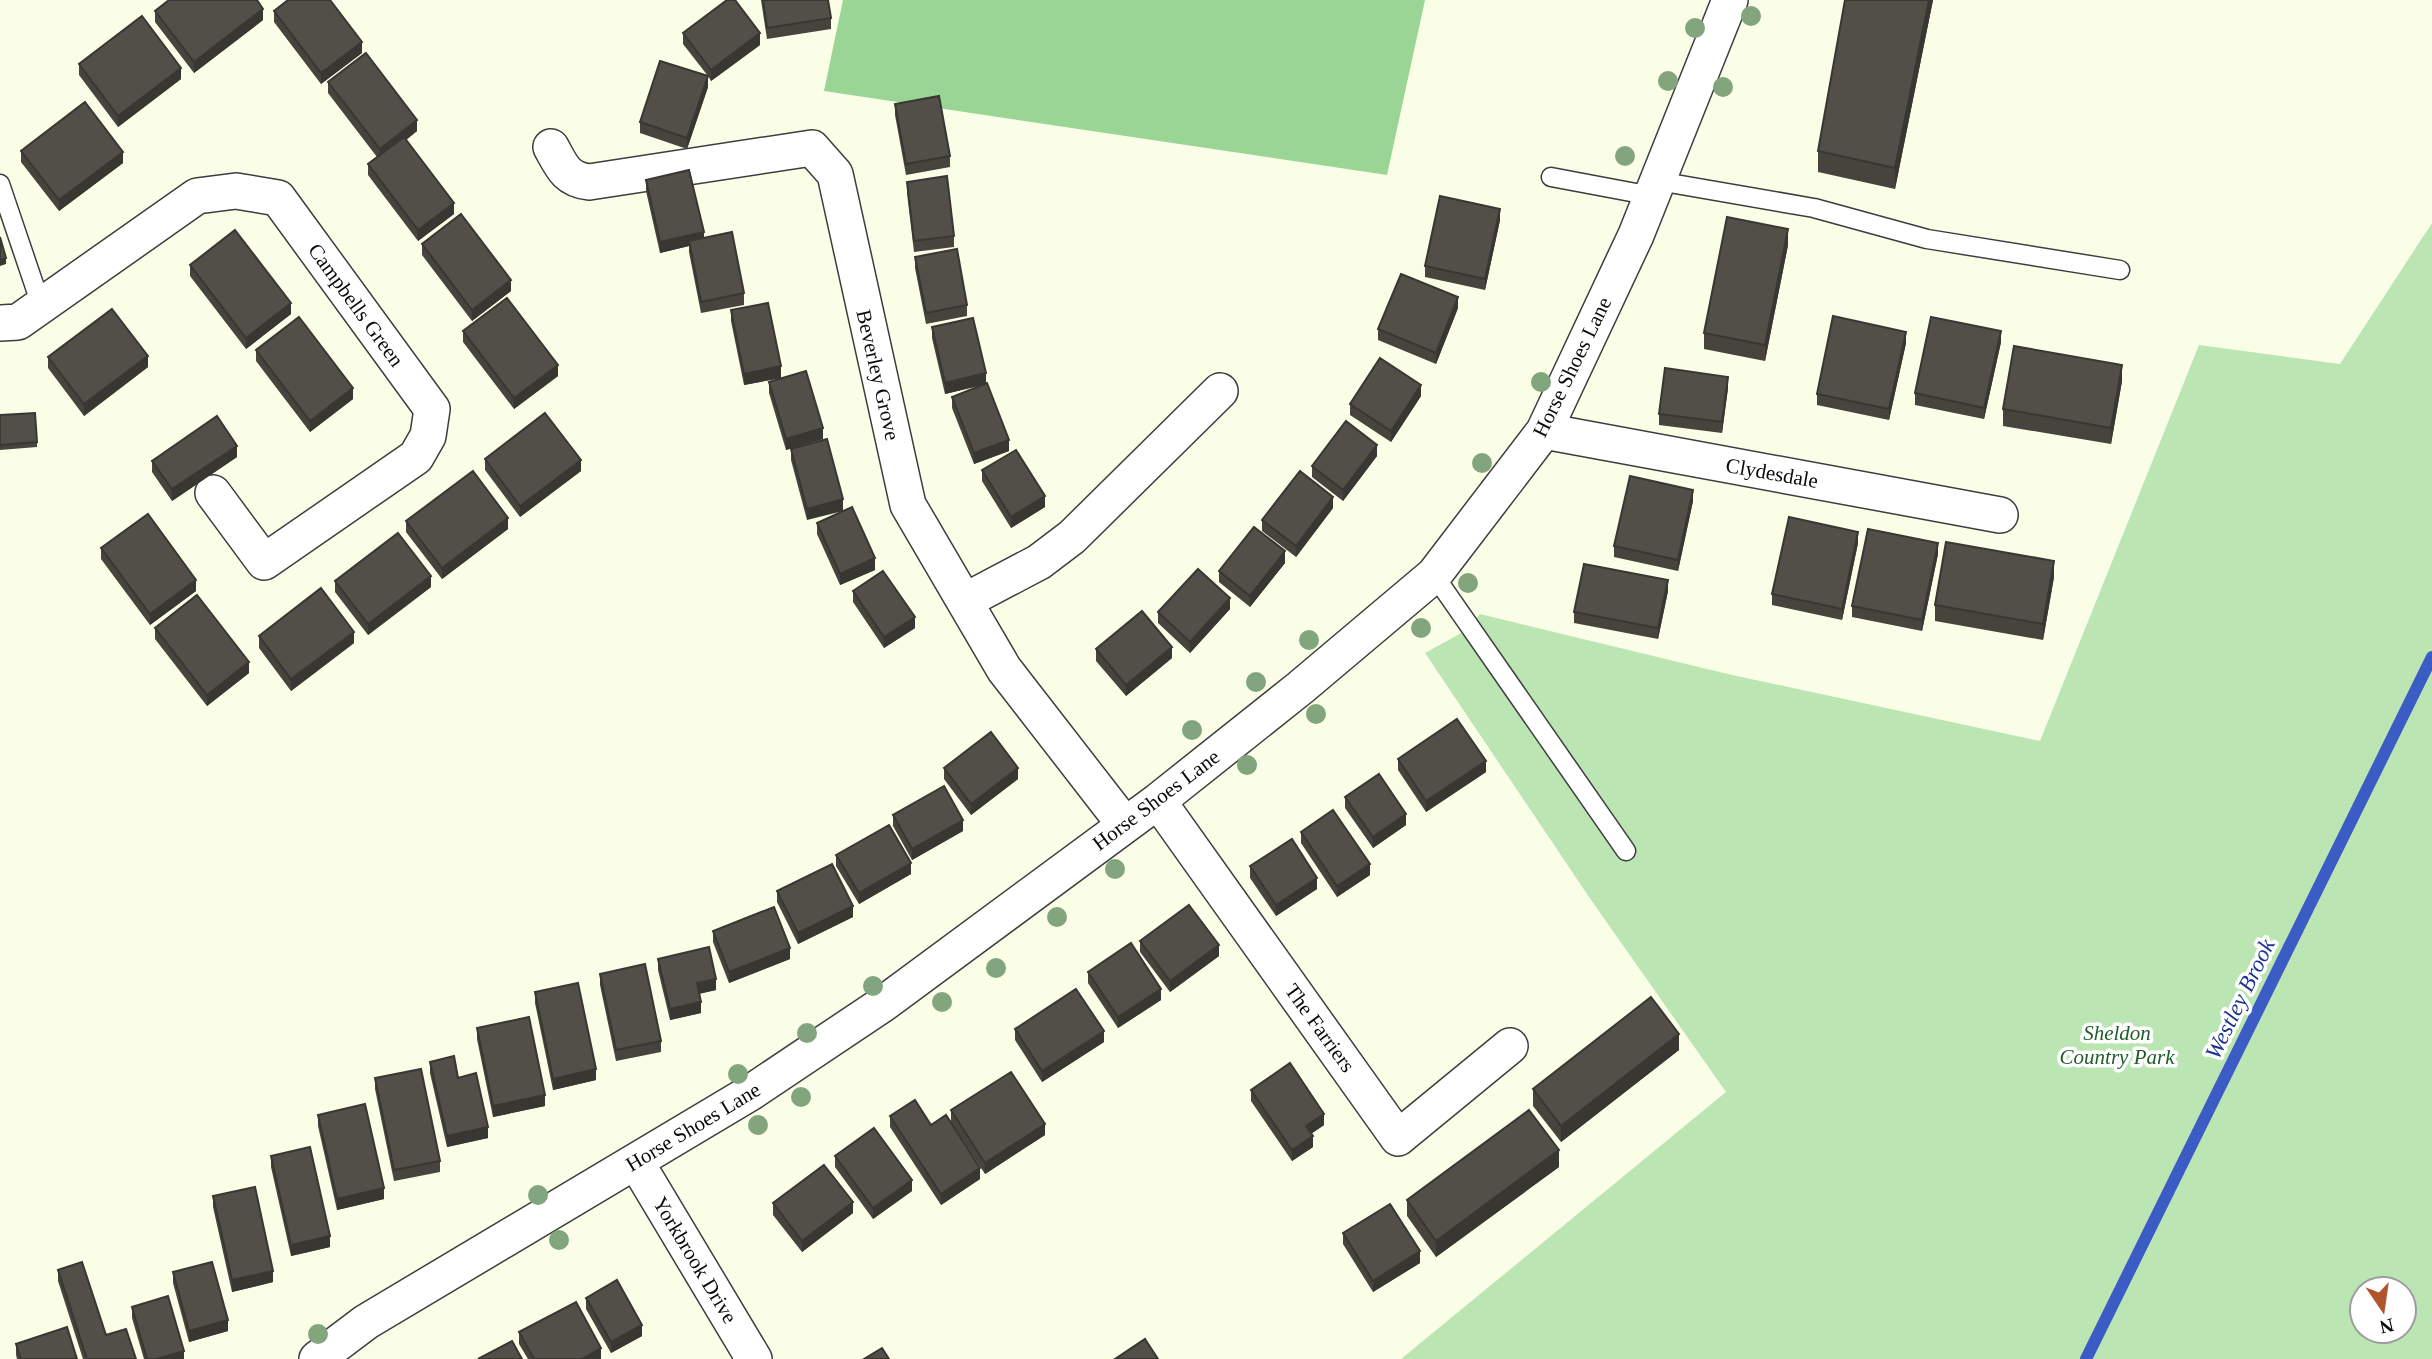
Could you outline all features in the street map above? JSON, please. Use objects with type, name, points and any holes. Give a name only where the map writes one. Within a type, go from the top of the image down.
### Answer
[{"type":"street","name":"Horse Shoes Lane","points":[[317,1359],[366,1322],[750,1093],[883,1004],[1158,801],[1434,575],[1544,431],[1655,189],[1730,0]]},
{"type":"street","name":"Beverley Grove","points":[[551,147],[565,174],[575,180],[589,182],[812,148],[835,174],[908,505],[1004,669],[1125,825]]},
{"type":"street","name":"Campbells Green","points":[[0,323],[18,322],[197,196],[236,191],[278,198],[432,410],[428,436],[416,457],[264,562],[213,493]]},
{"type":"street","points":[[965,601],[1039,562],[1072,537],[1220,391]]},
{"type":"street","name":"Clydesdale","points":[[1544,431],[2000,515]]},
{"type":"street","name":"The Farriers","points":[[1158,801],[1398,1138],[1510,1046]]},
{"type":"street","name":"Yorkbrook Drive","points":[[636,1162],[754,1359]]},
{"type":"lane","points":[[1551,177],[1814,208],[1927,239],[2120,270]]},
{"type":"lane","points":[[0,184],[41,305]]},
{"type":"lane","points":[[1434,575],[1626,851]]},
{"type":"green space","points":[[843,0],[1425,0],[1387,175],[824,91]]},
{"type":"green space","name":"Sheldon Country Park","points":[[2432,223],[2432,1359],[1401,1359],[1726,1092],[1589,897],[1425,653],[1465,631],[1480,614],[1732,675],[2040,741],[2199,345],[2340,364]]},
{"type":"building","points":[[169,0],[257,0],[263,9],[194,62],[155,11]]},
{"type":"building","points":[[288,0],[330,0],[362,42],[321,73],[274,11]]},
{"type":"building","points":[[727,0],[735,0],[760,33],[711,70],[683,33]]},
{"type":"building","points":[[763,0],[828,0],[831,18],[767,28]]},
{"type":"building","points":[[1845,0],[1929,0],[1895,168],[1818,151]]},
{"type":"building","points":[[142,16],[181,68],[118,116],[79,64]]},
{"type":"building","points":[[366,53],[417,120],[380,149],[328,82]]},
{"type":"building","points":[[660,61],[708,76],[687,138],[640,122]]},
{"type":"building","points":[[939,96],[950,156],[906,164],[895,104]]},
{"type":"building","points":[[85,102],[123,152],[59,200],[21,151]]},
{"type":"building","points":[[404,137],[454,203],[418,230],[368,164]]},
{"type":"building","points":[[689,170],[704,232],[660,242],[646,180]]},
{"type":"building","points":[[947,176],[954,236],[914,241],[907,182]]},
{"type":"building","points":[[1440,196],[1500,209],[1485,279],[1425,266]]},
{"type":"building","points":[[461,214],[511,280],[472,310],[422,244]]},
{"type":"building","points":[[1727,217],[1788,229],[1765,345],[1704,333]]},
{"type":"building","points":[[235,230],[291,303],[246,338],[190,265]]},
{"type":"building","points":[[732,232],[744,293],[701,302],[689,241]]},
{"type":"building","points":[[0,237],[6,258],[0,260]]},
{"type":"building","points":[[957,249],[967,305],[926,313],[915,257]]},
{"type":"building","points":[[1401,274],[1458,297],[1436,353],[1378,329]]},
{"type":"building","points":[[507,298],[558,365],[514,398],[463,331]]},
{"type":"building","points":[[768,303],[781,366],[744,374],[731,310]]},
{"type":"building","points":[[112,309],[148,356],[84,404],[48,357]]},
{"type":"building","points":[[1833,316],[1906,332],[1889,409],[1817,394]]},
{"type":"building","points":[[299,317],[353,388],[310,421],[256,350]]},
{"type":"building","points":[[1931,317],[2001,331],[1984,408],[1915,393]]},
{"type":"building","points":[[973,318],[986,373],[945,383],[932,327]]},
{"type":"building","points":[[2014,346],[2122,365],[2111,428],[2003,409]]},
{"type":"building","points":[[1380,358],[1421,385],[1391,431],[1350,404]]},
{"type":"building","points":[[1665,368],[1728,377],[1722,422],[1659,414]]},
{"type":"building","points":[[806,371],[823,428],[786,439],[769,382]]},
{"type":"building","points":[[987,383],[1009,440],[974,453],[952,397]]},
{"type":"building","points":[[35,413],[37,442],[0,445],[0,415]]},
{"type":"building","points":[[545,413],[581,460],[520,506],[485,459]]},
{"type":"building","points":[[217,416],[237,446],[172,489],[152,461]]},
{"type":"building","points":[[1346,421],[1377,445],[1343,490],[1312,466]]},
{"type":"building","points":[[827,439],[843,499],[807,509],[791,449]]},
{"type":"building","points":[[1016,450],[1045,496],[1011,517],[982,470]]},
{"type":"building","points":[[473,471],[508,518],[442,568],[406,521]]},
{"type":"building","points":[[1300,471],[1333,497],[1296,546],[1262,520]]},
{"type":"building","points":[[1630,476],[1693,490],[1678,560],[1614,546]]},
{"type":"building","points":[[852,507],[875,558],[840,574],[817,523]]},
{"type":"building","points":[[148,514],[196,580],[150,614],[101,548]]},
{"type":"building","points":[[1789,517],[1858,532],[1842,609],[1772,594]]},
{"type":"building","points":[[1254,527],[1285,551],[1250,596],[1219,571]]},
{"type":"building","points":[[1868,529],[1938,543],[1922,620],[1852,606]]},
{"type":"building","points":[[398,533],[431,576],[368,624],[335,581]]},
{"type":"building","points":[[1946,542],[2054,561],[2043,624],[1935,605]]},
{"type":"building","points":[[1584,564],[1668,580],[1658,628],[1574,612]]},
{"type":"building","points":[[1198,569],[1230,598],[1190,642],[1158,612]]},
{"type":"building","points":[[883,571],[915,617],[884,637],[853,591]]},
{"type":"building","points":[[321,588],[354,632],[291,679],[259,636]]},
{"type":"building","points":[[197,595],[249,662],[207,695],[155,628]]},
{"type":"building","points":[[1142,611],[1172,647],[1126,685],[1096,649]]},
{"type":"building","points":[[1457,719],[1486,761],[1426,801],[1398,759]]},
{"type":"building","points":[[991,732],[1018,768],[971,804],[944,768]]},
{"type":"building","points":[[1379,774],[1406,814],[1373,837],[1345,797]]},
{"type":"building","points":[[944,786],[963,820],[912,849],[893,815]]},
{"type":"building","points":[[1333,810],[1370,864],[1337,886],[1301,832]]},
{"type":"building","points":[[889,825],[911,863],[859,893],[836,855]]},
{"type":"building","points":[[1292,839],[1317,878],[1276,905],[1250,866]]},
{"type":"building","points":[[832,864],[853,906],[798,933],[777,891]]},
{"type":"building","points":[[1189,905],[1219,945],[1170,981],[1140,941]]},
{"type":"building","points":[[774,907],[790,948],[729,972],[713,931]]},
{"type":"building","points":[[1131,943],[1161,989],[1118,1017],[1088,972]]},
{"type":"building","points":[[709,947],[716,979],[697,983],[701,1002],[670,1009],[658,959]]},
{"type":"building","points":[[645,964],[661,1041],[616,1050],[600,974]]},
{"type":"building","points":[[578,983],[596,1069],[553,1079],[535,992]]},
{"type":"building","points":[[1076,989],[1104,1031],[1042,1071],[1015,1029]]},
{"type":"building","points":[[1651,997],[1679,1034],[1561,1126],[1533,1089]]},
{"type":"building","points":[[529,1017],[545,1095],[493,1106],[477,1028]]},
{"type":"building","points":[[454,1056],[458,1078],[476,1073],[488,1127],[447,1136],[430,1062]]},
{"type":"building","points":[[1290,1063],[1324,1114],[1306,1126],[1313,1136],[1292,1150],[1251,1090]]},
{"type":"building","points":[[421,1069],[440,1161],[394,1170],[375,1078]]},
{"type":"building","points":[[1011,1072],[1045,1124],[985,1163],[951,1110]]},
{"type":"building","points":[[915,1100],[931,1125],[946,1115],[980,1168],[941,1194],[890,1116]]},
{"type":"building","points":[[365,1104],[384,1188],[337,1199],[318,1115]]},
{"type":"building","points":[[1529,1110],[1559,1150],[1436,1241],[1407,1200]]},
{"type":"building","points":[[874,1128],[912,1180],[873,1208],[835,1156]]},
{"type":"building","points":[[310,1147],[330,1236],[291,1245],[271,1156]]},
{"type":"building","points":[[824,1165],[853,1202],[802,1241],[773,1203]]},
{"type":"building","points":[[255,1187],[273,1271],[232,1280],[213,1196]]},
{"type":"building","points":[[1390,1204],[1420,1251],[1373,1281],[1343,1233]]},
{"type":"building","points":[[82,1262],[106,1335],[126,1329],[136,1359],[87,1359],[58,1270]]},
{"type":"building","points":[[212,1262],[228,1320],[189,1331],[173,1272]]},
{"type":"building","points":[[617,1280],[642,1325],[611,1342],[586,1298]]},
{"type":"building","points":[[168,1296],[184,1351],[157,1359],[147,1359],[132,1307]]},
{"type":"building","points":[[576,1302],[601,1348],[582,1359],[534,1359],[519,1332]]},
{"type":"building","points":[[67,1327],[77,1359],[21,1359],[16,1344]]},
{"type":"building","points":[[1145,1339],[1158,1359],[1115,1359]]},
{"type":"building","points":[[512,1341],[522,1359],[478,1359]]},
{"type":"building","points":[[882,1348],[889,1359],[864,1359]]},
{"type":"waterway","name":"Westley Brook","points":[[2086,1359],[2432,657]]}]
